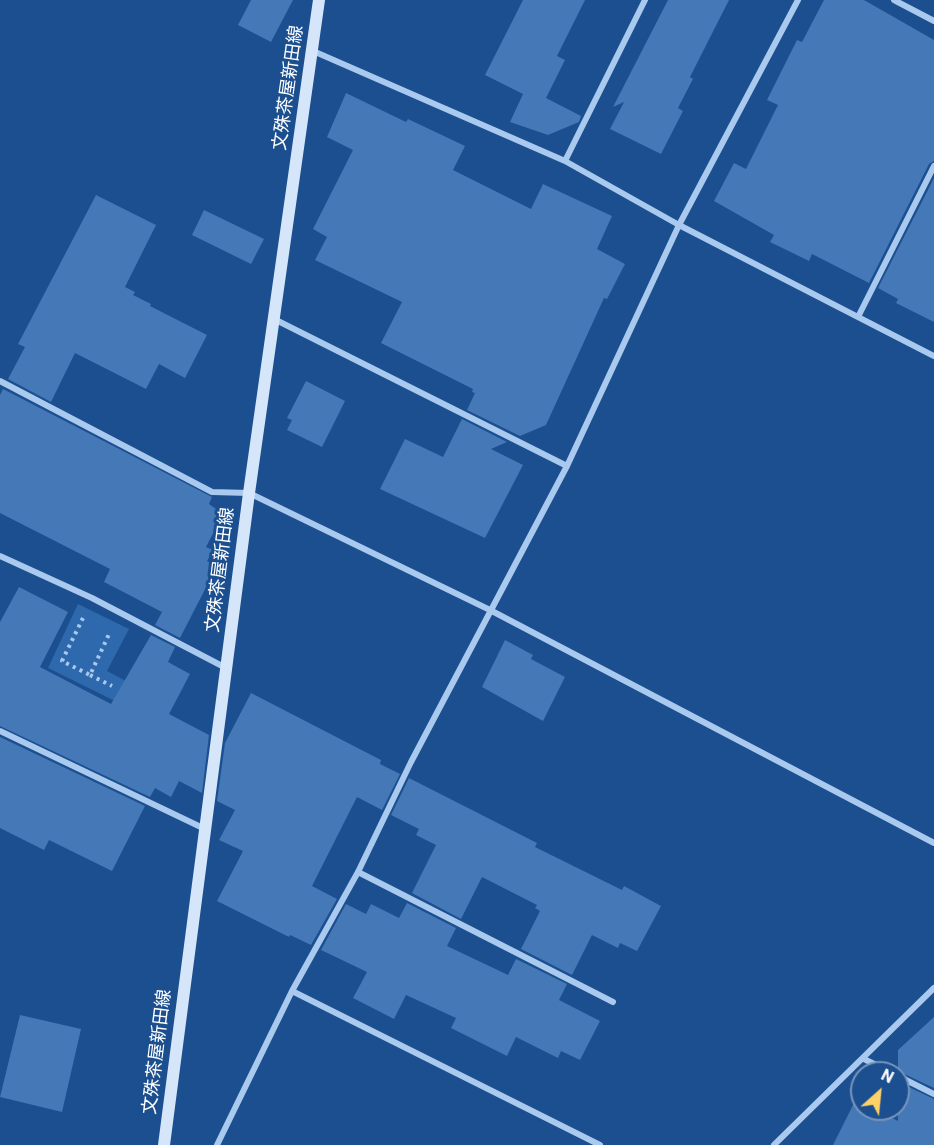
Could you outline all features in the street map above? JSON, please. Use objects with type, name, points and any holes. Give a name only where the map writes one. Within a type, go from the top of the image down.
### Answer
[{"type":"main road","name":"文殊茶屋新田線","points":[[164,1145],[249,493],[319,0]]},
{"type":"street","points":[[565,161],[645,0]]},
{"type":"street","points":[[217,1145],[292,991],[358,872],[490,610],[567,466],[679,225],[798,0]]},
{"type":"street","points":[[894,0],[934,21]]},
{"type":"street","points":[[313,51],[565,161],[679,225],[934,356]]},
{"type":"street","points":[[858,317],[934,166]]},
{"type":"street","points":[[274,320],[567,466]]},
{"type":"street","points":[[0,381],[212,492],[249,493],[490,610],[934,843]]},
{"type":"street","points":[[0,556],[92,598],[226,668]]},
{"type":"street","points":[[0,731],[205,829]]},
{"type":"street","points":[[358,872],[613,1002]]},
{"type":"street","points":[[774,1145],[934,988]]},
{"type":"street","points":[[292,991],[600,1145]]},
{"type":"street","points":[[864,1059],[868,1061]]},
{"type":"street","points":[[910,1082],[934,1094]]},
{"type":"path","points":[[92,598],[62,661],[112,686]]},
{"type":"path","points":[[90,675],[119,613]]},
{"type":"shaded area","points":[[78,604],[129,629],[107,671],[128,682],[119,703],[48,668]]},
{"type":"building","points":[[251,0],[293,0],[271,42],[238,25]]},
{"type":"building","points":[[523,0],[585,0],[557,56],[565,60],[546,98],[581,116],[579,122],[548,135],[510,122],[523,94],[485,75]]},
{"type":"building","points":[[668,0],[729,0],[690,77],[693,79],[678,108],[683,111],[661,154],[610,129],[624,102],[613,107]]},
{"type":"building","points":[[824,0],[864,0],[934,40],[934,161],[929,164],[869,283],[812,254],[809,261],[770,242],[774,235],[714,201],[734,163],[746,169],[778,105],[767,100],[797,40],[802,42]]},
{"type":"building","points":[[346,93],[406,122],[408,119],[465,146],[453,170],[531,209],[543,184],[612,216],[597,249],[625,264],[607,299],[604,298],[546,425],[520,436],[467,410],[475,393],[472,392],[473,389],[381,343],[402,302],[315,260],[327,237],[313,229],[353,150],[327,137]]},
{"type":"building","points":[[934,178],[934,322],[896,303],[898,299],[878,288]]},
{"type":"building","points":[[96,195],[156,225],[125,287],[135,292],[133,295],[151,304],[150,306],[207,335],[185,378],[159,364],[146,389],[75,353],[51,402],[8,379],[25,347],[18,344]]},
{"type":"building","points":[[204,210],[264,239],[251,264],[192,235]]},
{"type":"building","points":[[306,381],[345,401],[322,447],[287,430],[292,420],[287,418]]},
{"type":"building","points":[[3,389],[212,497],[209,504],[223,514],[206,547],[213,550],[207,561],[217,566],[180,638],[155,625],[162,612],[104,582],[110,569],[0,513],[0,395]]},
{"type":"building","points":[[462,419],[507,442],[491,449],[523,465],[485,538],[380,489],[405,439],[443,457]]},
{"type":"building","points":[[19,587],[68,612],[40,667],[111,704],[151,635],[175,647],[168,662],[190,674],[169,714],[209,735],[202,793],[179,781],[171,797],[155,788],[150,797],[0,726],[0,622]]},
{"type":"building","points":[[505,640],[533,655],[531,659],[565,677],[543,721],[482,687]]},
{"type":"building","points":[[251,693],[381,760],[380,764],[400,774],[382,810],[357,797],[312,886],[337,899],[311,945],[290,935],[289,937],[217,901],[243,851],[219,840],[235,810],[217,801],[225,743]]},
{"type":"building","points":[[0,737],[145,806],[112,871],[49,840],[44,850],[0,828]]},
{"type":"building","points":[[409,778],[537,843],[535,847],[622,890],[624,886],[661,906],[637,951],[620,943],[618,948],[592,935],[572,975],[521,949],[540,911],[535,908],[537,905],[482,877],[461,919],[412,893],[436,845],[416,835],[419,829],[391,815]]},
{"type":"building","points":[[407,903],[456,928],[447,946],[508,975],[516,959],[567,984],[559,1000],[600,1021],[580,1060],[561,1051],[558,1058],[516,1037],[507,1056],[451,1028],[456,1018],[406,995],[394,1019],[353,998],[367,972],[321,950],[346,904],[366,914],[371,904],[399,918]]},
{"type":"building","points":[[20,1015],[81,1029],[62,1112],[0,1097]]},
{"type":"building","points":[[934,1017],[934,1088],[910,1077],[910,1061],[898,1061],[898,1050]]},
{"type":"building","points":[[910,1088],[934,1099],[934,1145],[833,1145],[850,1111],[850,1121],[910,1121]]}]
